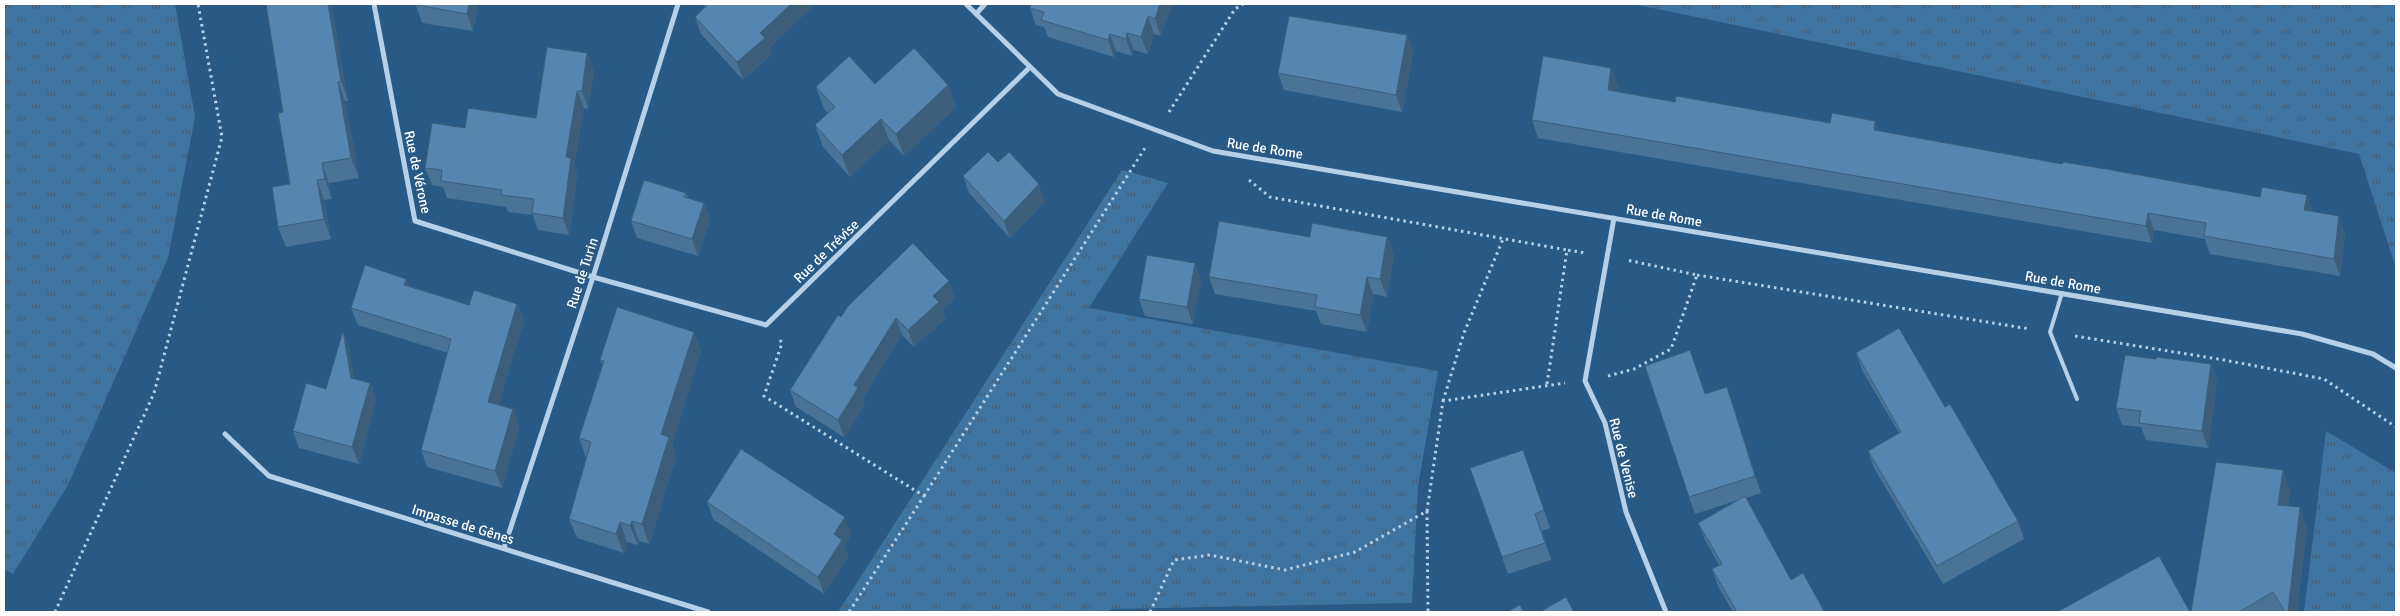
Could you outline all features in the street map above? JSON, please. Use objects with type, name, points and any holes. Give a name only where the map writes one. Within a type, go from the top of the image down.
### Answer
[{"type":"street","name":"Rue de Vérone","points":[[374,4],[414,221],[592,277]]},
{"type":"street","name":"Rue de Turin","points":[[504,548],[678,4]]},
{"type":"street","name":"Rue de Rome","points":[[966,4],[1058,94],[1213,151],[2302,334],[2374,354],[2396,368]]},
{"type":"street","points":[[976,14],[985,4]]},
{"type":"street","name":"Rue de Trévise","points":[[766,325],[1030,67]]},
{"type":"street","name":"Rue de Venise","points":[[1614,218],[1585,381],[1605,423],[1626,512],[1666,612]]},
{"type":"street","points":[[592,277],[766,325]]},
{"type":"street","name":"Impasse de Gênes","points":[[225,434],[270,476],[708,612]]},
{"type":"lane","points":[[2062,293],[2050,332],[2077,399]]},
{"type":"path","points":[[55,612],[154,393],[222,137],[198,4]]},
{"type":"path","points":[[849,612],[1156,130],[1236,9],[1243,4]]},
{"type":"path","points":[[1213,151],[1270,197],[1566,250]]},
{"type":"path","points":[[1428,612],[1427,510],[1443,401],[1464,333],[1503,239]]},
{"type":"path","points":[[766,325],[782,343],[764,396],[924,496]]},
{"type":"path","points":[[1443,401],[1547,384]]},
{"type":"path","points":[[1150,612],[1174,560],[1210,555],[1285,570],[1355,552],[1427,510]]},
{"type":"green space","points":[[4,4],[175,4],[195,117],[168,258],[68,485],[13,574],[4,569]]},
{"type":"green space","points":[[1633,4],[2396,4],[2396,268],[2359,154]]},
{"type":"green space","points":[[1122,170],[1168,183],[1089,308],[1438,371],[1418,486],[1412,603],[1112,609],[1108,612],[838,612]]},
{"type":"green space","points":[[2326,431],[2396,473],[2396,612],[2304,612]]},
{"type":"building","points":[[266,4],[328,4],[341,81],[338,82],[351,158],[322,163],[325,179],[317,180],[324,219],[278,227],[272,187],[290,184],[278,113],[283,112]]},
{"type":"building","points":[[416,4],[469,4],[467,14]]},
{"type":"building","points":[[706,4],[791,4],[760,33],[765,38],[737,62],[695,17]]},
{"type":"building","points":[[1031,4],[1160,4],[1155,19],[1148,16],[1141,37],[1127,33],[1126,39],[1110,34],[1108,40],[1041,20],[1044,12],[1030,8]]},
{"type":"building","points":[[1289,16],[1407,35],[1396,95],[1278,73]]},
{"type":"building","points":[[547,47],[587,53],[582,91],[577,91],[566,157],[571,158],[563,218],[532,213],[534,199],[501,195],[502,190],[441,181],[442,170],[425,168],[432,123],[465,128],[468,108],[536,118]]},
{"type":"building","points":[[914,48],[948,85],[896,134],[881,119],[842,155],[815,125],[835,107],[816,87],[849,56],[875,84]]},
{"type":"building","points":[[1543,56],[1611,68],[1608,90],[1675,102],[1676,96],[1830,123],[1832,113],[1875,121],[1874,130],[2062,164],[2063,162],[2106,169],[2260,197],[2262,187],[2307,195],[2304,210],[2339,216],[2334,259],[2204,236],[2206,223],[2148,213],[2146,226],[1532,120]]},
{"type":"building","points":[[988,152],[998,162],[1009,152],[1039,184],[1004,221],[963,176]]},
{"type":"building","points":[[644,180],[686,193],[684,197],[704,203],[692,239],[631,221]]},
{"type":"building","points":[[1219,221],[1310,237],[1312,223],[1387,237],[1380,279],[1367,277],[1360,315],[1315,307],[1317,295],[1209,277]]},
{"type":"building","points":[[913,243],[949,281],[933,296],[939,302],[908,330],[896,318],[854,385],[858,388],[838,420],[790,390],[838,315],[841,317],[848,306]]},
{"type":"building","points":[[1147,255],[1195,263],[1187,307],[1139,299]]},
{"type":"building","points":[[365,265],[406,279],[404,285],[469,305],[474,290],[517,304],[488,402],[513,409],[495,471],[421,450],[451,339],[351,308]]},
{"type":"building","points":[[617,307],[694,332],[661,434],[669,437],[642,524],[632,521],[630,526],[620,522],[616,534],[569,519],[591,442],[579,438],[604,361],[600,360]]},
{"type":"building","points":[[1899,328],[1945,407],[1950,404],[2018,521],[1937,566],[1868,451],[1901,432],[1856,353]]},
{"type":"building","points":[[343,331],[351,378],[370,383],[352,447],[293,431],[306,383],[326,389]]},
{"type":"building","points":[[1690,350],[1705,394],[1727,387],[1755,476],[1689,497],[1645,366]]},
{"type":"building","points":[[2125,355],[2211,364],[2202,431],[2139,423],[2141,411],[2116,408]]},
{"type":"building","points":[[741,449],[845,517],[834,534],[842,540],[818,577],[707,502]]},
{"type":"building","points":[[1523,450],[1544,510],[1535,514],[1545,543],[1502,557],[1470,468]]},
{"type":"building","points":[[2216,462],[2283,470],[2278,505],[2300,507],[2288,612],[2285,612],[2273,592],[2239,612],[2191,612]]},
{"type":"building","points":[[1745,496],[1791,580],[1803,573],[1823,612],[1737,612],[1712,569],[1722,564],[1698,523]]},
{"type":"building","points":[[2159,556],[2190,612],[2057,612]]},
{"type":"building","points":[[1566,597],[1574,612],[1540,612]]},
{"type":"building","points":[[1520,605],[1524,612],[1507,612]]}]
